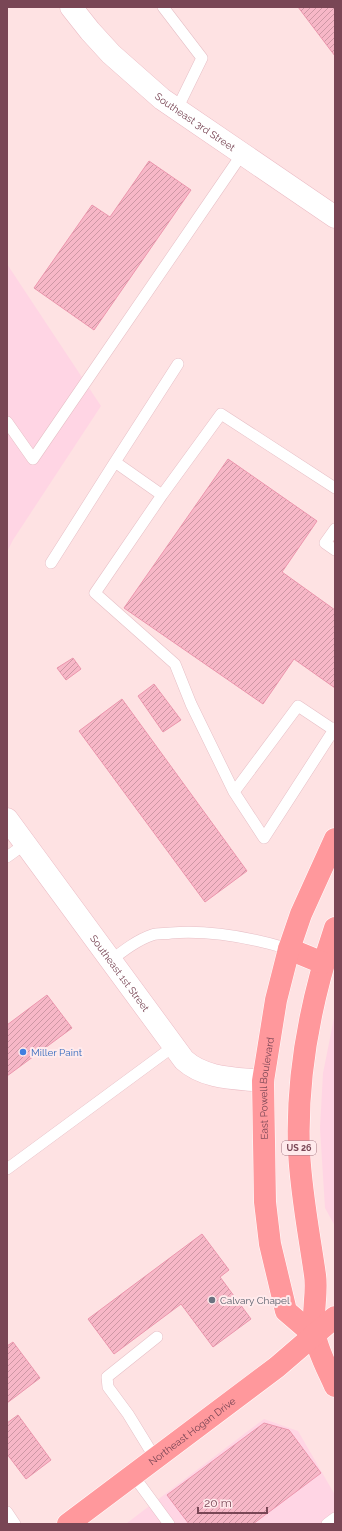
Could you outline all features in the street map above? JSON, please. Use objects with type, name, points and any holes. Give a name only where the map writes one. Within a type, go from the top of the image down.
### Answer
[{"type":"main road","name":"East Powell Boulevard","points":[[314,1335],[286,1311],[270,1244],[265,1202],[262,1081],[276,1000],[289,949],[318,874],[335,839]]},
{"type":"main road","name":"East Powell Boulevard","points":[[335,928],[323,963],[308,1030],[300,1097],[299,1151],[305,1216],[315,1276],[314,1335],[335,1386]]},
{"type":"main road","points":[[289,949],[323,963]]},
{"type":"main road","name":"Northeast Hogan Drive","points":[[68,1524],[277,1367],[335,1317]]},
{"type":"street","name":"Southeast 3rd Street","points":[[71,7],[90,31],[121,64],[162,99],[335,217]]},
{"type":"street","name":"Southeast 1st Street","points":[[7,819],[184,1060],[192,1068],[203,1073],[262,1081]]},
{"type":"lane","points":[[163,7],[202,58],[177,109]]},
{"type":"lane","points":[[7,422],[34,459],[242,154]]},
{"type":"lane","points":[[51,562],[178,364]]},
{"type":"lane","points":[[234,792],[298,706],[334,728],[264,838],[234,792],[191,704],[175,664],[95,593],[162,495],[221,414],[335,488]]},
{"type":"lane","points":[[114,462],[162,495]]},
{"type":"lane","points":[[335,529],[325,543],[335,550]]},
{"type":"lane","points":[[7,857],[25,844]]},
{"type":"lane","points":[[110,960],[131,946],[153,935],[183,932],[227,935],[269,943],[289,949]]},
{"type":"lane","points":[[7,1169],[174,1046]]},
{"type":"lane","points":[[155,1458],[128,1414],[108,1387],[107,1377],[157,1337]]},
{"type":"lane","points":[[133,1475],[169,1524]]},
{"type":"lane","points":[[7,1512],[15,1524]]},
{"type":"lane","points":[[326,1524],[335,1518]]},
{"type":"shaded area","points":[[7,264],[101,406],[13,540],[7,552]]},
{"type":"shaded area","points":[[335,1013],[335,1226],[325,1208],[320,1128],[323,1073]]},
{"type":"shaded area","points":[[264,1419],[298,1431],[335,1495],[335,1524],[127,1523]]},
{"type":"building","points":[[298,7],[335,7],[335,56]]},
{"type":"building","points":[[149,161],[191,190],[94,330],[34,288],[92,205],[110,217]]},
{"type":"building","points":[[228,459],[317,521],[282,572],[335,610],[335,688],[294,659],[263,704],[124,608]]},
{"type":"building","points":[[73,658],[81,669],[66,680],[57,668]]},
{"type":"building","points":[[154,684],[181,720],[163,732],[138,696]]},
{"type":"building","points":[[122,699],[247,871],[205,902],[79,731]]},
{"type":"building","name":"Miller Paint","points":[[47,995],[72,1028],[7,1076],[7,1025]]},
{"type":"building","points":[[202,1234],[229,1270],[220,1277],[251,1319],[213,1347],[181,1304],[114,1354],[88,1319]]},
{"type":"building","points":[[13,1342],[40,1378],[7,1403],[7,1346]]},
{"type":"building","points":[[18,1415],[51,1460],[26,1479],[7,1454],[7,1423]]},
{"type":"building","points":[[264,1423],[289,1430],[321,1473],[253,1524],[189,1524],[167,1495]]},
{"type":"place","name":"Miller Paint","points":[[23,1052]]},
{"type":"place","name":"Calvary Chapel","points":[[212,1300]]}]
